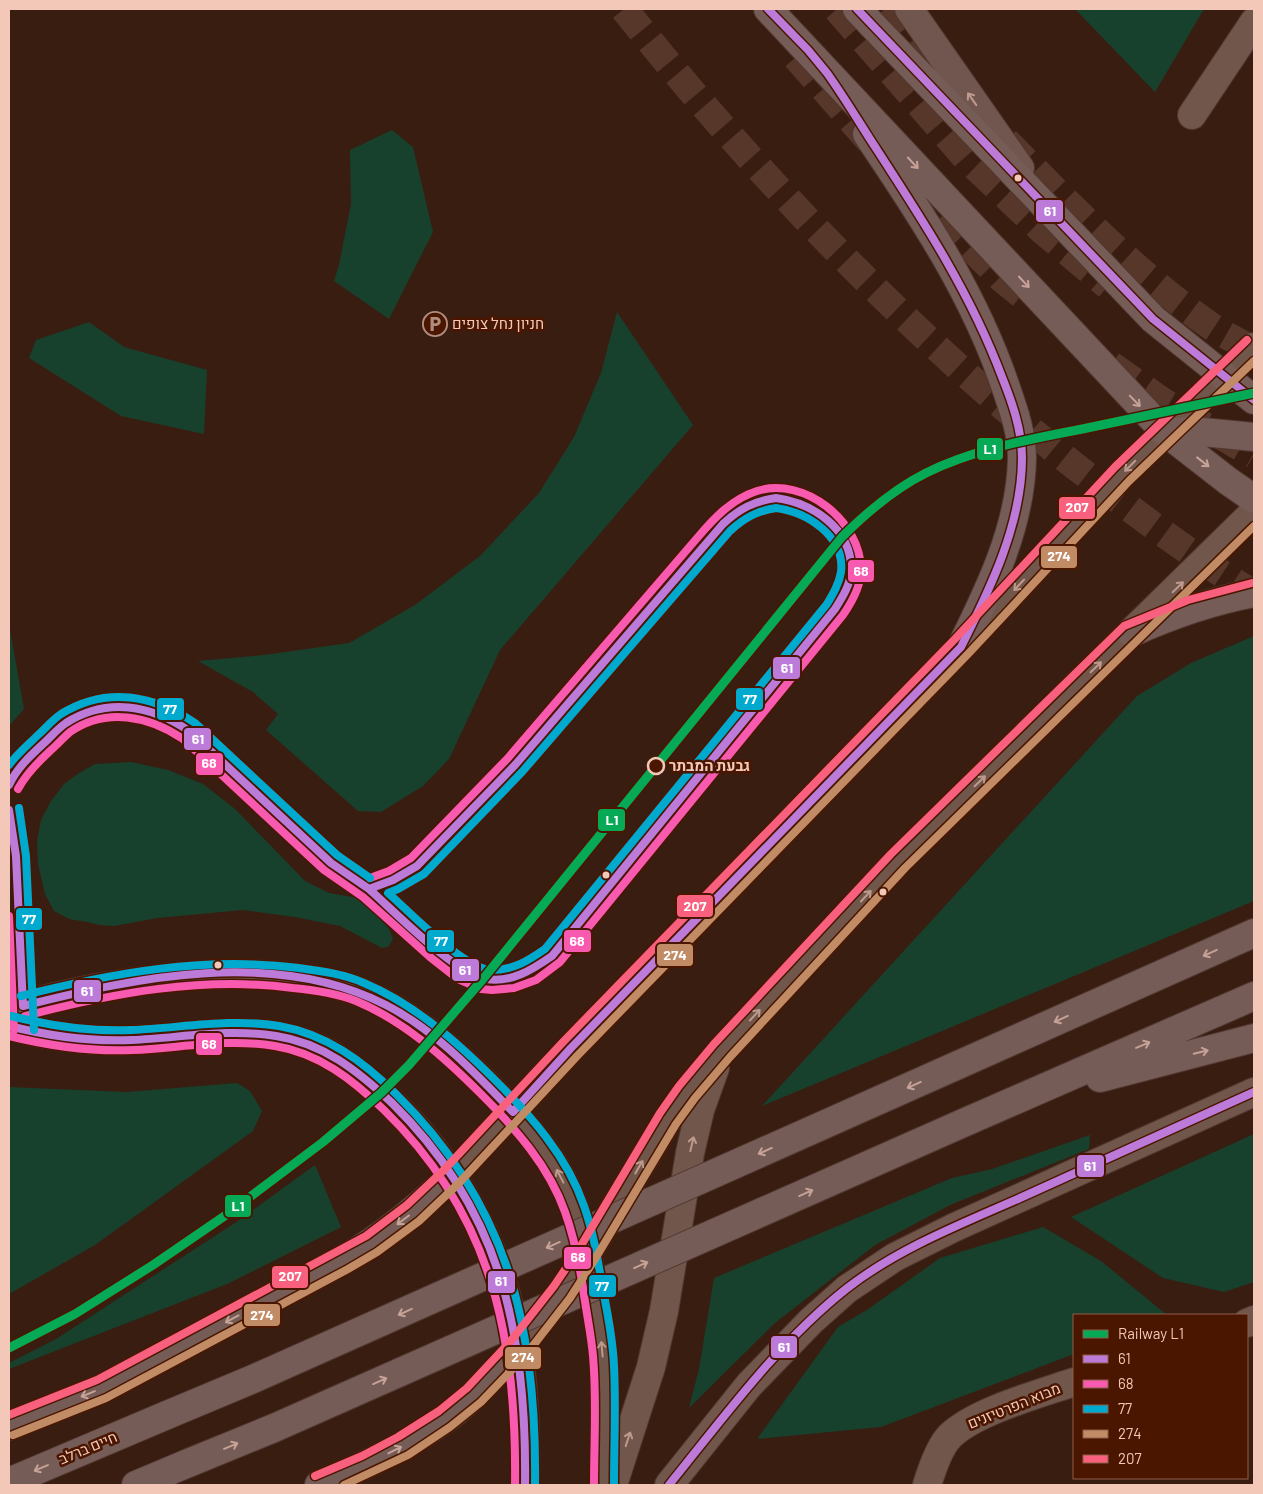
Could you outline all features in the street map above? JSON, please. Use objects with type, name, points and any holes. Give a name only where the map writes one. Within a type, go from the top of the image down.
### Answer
[{"type":"highway","points":[[768,9],[1165,432],[1254,499]]},
{"type":"highway","points":[[857,9],[1153,319],[1254,400]]},
{"type":"highway","points":[[820,64],[917,207],[953,268],[990,346],[1015,413],[1021,441],[1022,459],[1016,507],[996,571],[983,603],[960,648]]},
{"type":"highway","points":[[1165,432],[1202,432],[1254,437]]},
{"type":"highway","points":[[1131,633],[1198,606],[1254,593]]},
{"type":"highway","name":"חיים ברלב","points":[[9,1482],[253,1379],[1254,933]]},
{"type":"highway","points":[[136,1485],[274,1428],[1018,1098],[1254,996]]},
{"type":"highway","points":[[1018,1098],[1254,1038]]},
{"type":"highway","points":[[9,1426],[101,1389],[343,1260],[371,1244],[413,1213],[452,1176]]},
{"type":"highway","points":[[319,1485],[366,1465],[403,1446],[445,1419],[474,1395],[518,1348]]},
{"type":"main road","points":[[909,9],[1050,211]]},
{"type":"street","points":[[1192,115],[1254,22]]},
{"type":"street","points":[[452,1176],[571,1048],[960,648],[1122,474],[1254,348]]},
{"type":"street","points":[[518,1348],[562,1292],[587,1254],[668,1119],[687,1092],[722,1050],[898,861],[1254,512]]},
{"type":"street","points":[[9,1011],[68,994],[132,982],[186,975],[239,974],[287,976],[332,984],[359,992],[386,1004],[434,1037],[472,1070],[532,1133],[551,1159],[568,1192],[581,1228],[600,1328],[604,1367],[604,1485]]},
{"type":"street","points":[[9,1026],[91,1040],[131,1040],[225,1034],[275,1036],[312,1044],[339,1058],[402,1112],[424,1136],[452,1176],[480,1223],[493,1256],[507,1301],[518,1348],[525,1414],[524,1485]]},
{"type":"street","points":[[613,1485],[651,1367],[664,1311],[690,1153],[700,1110],[722,1050]]},
{"type":"street","points":[[669,1485],[749,1385],[811,1321],[846,1290],[895,1258],[953,1228],[1254,1092]]},
{"type":"street","name":"מבוא הפרטיזנים","points":[[927,1485],[932,1468],[949,1437],[969,1422],[1017,1401],[1073,1382]]},
{"type":"green space","points":[[1075,9],[1204,9],[1155,92]]},
{"type":"green space","points":[[392,130],[413,147],[433,232],[389,319],[334,281],[351,204],[350,150]]},
{"type":"green space","points":[[617,312],[693,425],[500,650],[449,759],[423,786],[381,812],[358,811],[266,730],[278,714],[253,692],[198,661],[264,655],[349,643],[415,605],[480,556],[539,493],[574,437],[601,373]]},
{"type":"green space","points":[[89,322],[124,347],[207,370],[204,434],[121,416],[29,358],[36,340]]},
{"type":"green space","points":[[9,624],[24,709],[9,726]]},
{"type":"green space","points":[[1254,636],[1254,901],[762,1106],[1137,696],[1191,663]]},
{"type":"green space","points":[[131,762],[168,770],[203,784],[235,809],[305,881],[329,893],[363,899],[389,929],[393,939],[388,947],[382,948],[340,926],[295,917],[243,910],[157,918],[114,926],[69,919],[54,911],[45,894],[38,864],[37,841],[41,820],[51,801],[64,784],[79,773],[95,764]]},
{"type":"green space","points":[[237,1083],[250,1091],[262,1111],[253,1131],[95,1245],[9,1294],[9,1087],[127,1092]]},
{"type":"green space","points":[[1254,1134],[1254,1282],[1224,1292],[1163,1278],[1071,1217]]},
{"type":"green space","points":[[1090,1135],[1089,1149],[950,1205],[875,1245],[775,1323],[689,1408],[699,1369],[714,1278],[952,1178],[992,1169]]},
{"type":"green space","points":[[315,1165],[341,1227],[227,1284],[9,1369],[9,1363],[56,1339],[235,1223]]},
{"type":"green space","points":[[1043,1227],[1101,1261],[1166,1314],[1073,1314],[1073,1354],[881,1427],[757,1439],[838,1327],[867,1310],[940,1258]]},
{"type":"tunnel","points":[[624,9],[674,71],[780,191],[891,305],[1010,412],[1071,463],[1184,548],[1254,594]]},
{"type":"tunnel","points":[[837,9],[966,158],[1043,231],[1108,286]]},
{"type":"tunnel","points":[[885,9],[951,86]]},
{"type":"tunnel","points":[[796,57],[881,154]]},
{"type":"tunnel","points":[[1006,141],[1103,237],[1180,304],[1213,328],[1254,350]]},
{"type":"tunnel","points":[[911,188],[1001,278],[1032,303]]},
{"type":"tunnel","points":[[1111,365],[1162,401],[1254,455]]},
{"type":"rail line","name":"L1","points":[[9,1348],[75,1314],[153,1265],[226,1215],[323,1142],[381,1093],[409,1065],[483,979],[842,537],[881,502],[903,486],[926,473],[945,464],[985,451],[1025,440],[1254,393]]},
{"type":"transit line","name":"61","points":[[9,810],[16,856],[23,1006],[112,986],[206,973],[252,973],[298,977],[343,987],[386,1005],[404,1015],[454,1053],[513,1112],[571,1048],[961,647],[993,579],[1017,507],[1021,483],[1022,448],[1013,406],[975,314],[925,225],[827,73],[808,50],[768,9]]},
{"type":"transit line","name":"61","points":[[857,9],[1153,319],[1254,400]]},
{"type":"transit line","name":"207","points":[[9,1415],[97,1380],[366,1236],[407,1205],[445,1169],[564,1041],[954,640],[1115,467],[1247,340]]},
{"type":"transit line","name":"274","points":[[13,1435],[106,1398],[348,1269],[377,1252],[419,1221],[459,1183],[578,1055],[968,654],[1129,481],[1254,361]]},
{"type":"transit line","name":"68","points":[[18,789],[41,760],[70,732],[84,724],[98,719],[113,717],[142,720],[156,725],[183,739],[324,870],[363,897],[430,957],[458,979],[481,989],[514,988],[536,980],[560,962],[850,605],[859,582],[861,570],[858,552],[851,535],[840,520],[827,507],[811,496],[793,490],[775,488],[757,491],[732,504],[704,530],[508,758],[411,858],[389,871],[370,878]]},
{"type":"transit line","name":"61","points":[[776,498],[803,505],[816,512],[837,530],[845,542],[850,555],[851,575],[846,591],[835,609],[552,956],[521,974],[495,980],[473,975],[442,955],[369,889],[393,880],[417,866],[515,765],[723,524],[747,506],[776,498]]},
{"type":"transit line","name":"77","points":[[776,508],[800,515],[822,528],[837,547],[841,559],[841,572],[834,593],[827,604],[545,949],[527,960],[500,970],[481,967],[467,960],[438,938],[388,893],[424,874],[522,772],[730,531],[740,522],[751,516],[776,508]]},
{"type":"transit line","name":"274","points":[[344,1485],[408,1455],[450,1427],[481,1402],[525,1356],[570,1298],[676,1124],[695,1098],[730,1057],[905,868],[1254,526]]},
{"type":"transit line","name":"207","points":[[315,1476],[362,1456],[398,1437],[439,1411],[467,1388],[510,1342],[554,1286],[579,1249],[660,1113],[679,1086],[714,1044],[891,854],[1124,626],[1188,600],[1252,583]]},
{"type":"transit line","name":"77","points":[[9,765],[55,719],[78,705],[112,697],[146,700],[179,713],[195,723],[337,855],[370,878]]},
{"type":"transit line","name":"61","points":[[9,785],[24,763],[66,723],[81,715],[113,707],[144,710],[160,715],[189,731],[331,863],[369,889]]},
{"type":"transit line","name":"77","points":[[19,808],[26,856],[34,1030]]},
{"type":"transit line","name":"68","points":[[9,916],[14,1030]]},
{"type":"transit line","name":"77","points":[[21,996],[89,980],[158,969],[228,964],[299,968],[340,975],[364,983],[400,1002],[449,1037],[494,1079],[534,1122],[568,1170],[584,1206],[595,1248],[613,1347],[615,1395],[614,1485]]},
{"type":"transit line","name":"68","points":[[25,1016],[91,1000],[158,989],[226,984],[259,985],[317,991],[356,1001],[391,1019],[423,1041],[481,1094],[530,1148],[550,1179],[565,1212],[578,1259],[592,1347],[595,1404],[594,1485]]},
{"type":"transit line","name":"77","points":[[11,1016],[41,1023],[101,1030],[132,1030],[224,1023],[279,1026],[312,1035],[328,1042],[357,1060],[383,1082],[435,1137],[466,1181],[491,1226],[509,1274],[522,1323],[530,1375],[534,1429],[535,1485]]},
{"type":"transit line","name":"61","points":[[9,1026],[39,1033],[101,1040],[132,1040],[222,1033],[276,1036],[309,1045],[339,1060],[379,1091],[429,1144],[459,1187],[483,1232],[501,1279],[513,1327],[521,1378],[525,1485]]},
{"type":"transit line","name":"68","points":[[9,1036],[40,1043],[102,1050],[133,1050],[222,1043],[275,1046],[321,1061],[360,1088],[384,1110],[421,1151],[451,1193],[474,1237],[491,1282],[503,1330],[511,1380],[515,1485]]},
{"type":"transit line","name":"61","points":[[669,1485],[774,1357],[821,1310],[866,1275],[930,1238],[1254,1092]]},
{"type":"place","name":"חניון נחל צופים","points":[[435,324]]},
{"type":"place","name":"גבעת המבתר","points":[[656,766]]}]
